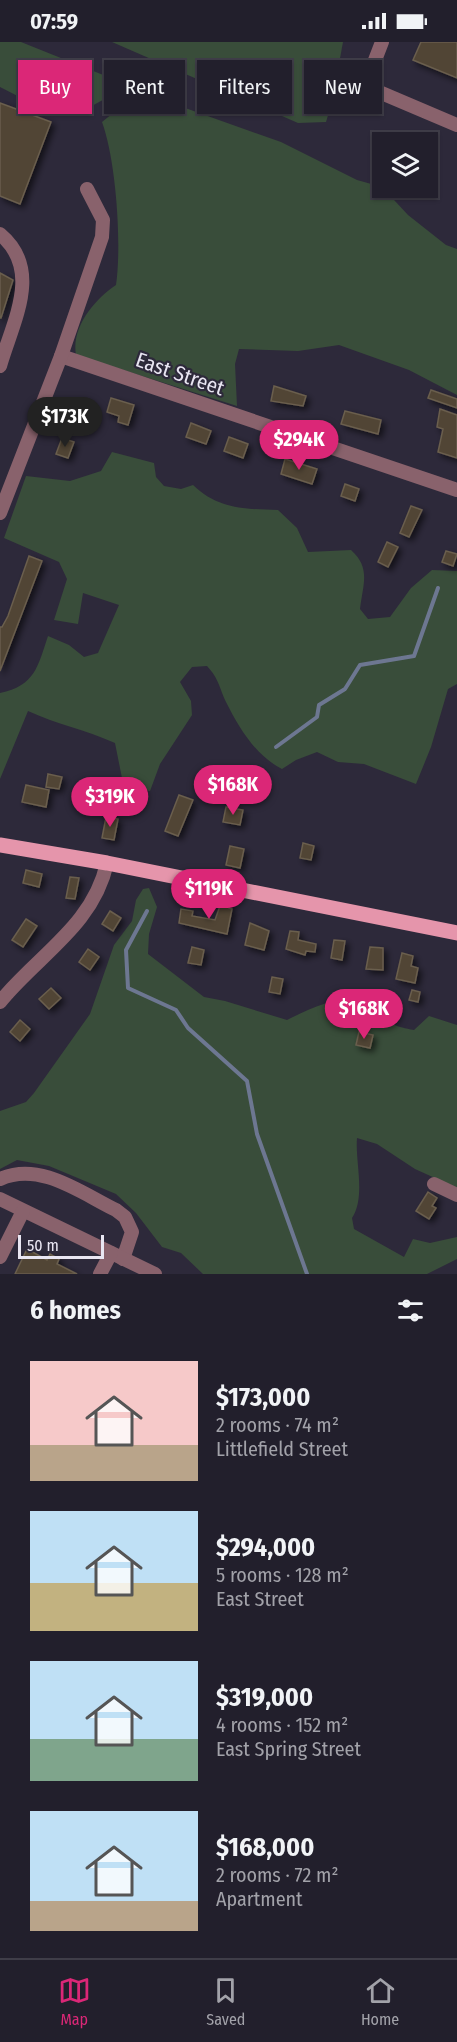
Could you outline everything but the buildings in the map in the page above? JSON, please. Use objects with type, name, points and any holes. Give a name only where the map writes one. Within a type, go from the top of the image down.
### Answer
[{"type":"main road","points":[[0,844],[107,863],[457,933]]},
{"type":"street","points":[[382,42],[365,86],[457,125]]},
{"type":"street","points":[[0,513],[61,356],[102,237],[103,220],[87,189]]},
{"type":"street","points":[[0,234],[18,254],[24,279],[0,366]]},
{"type":"street","name":"East Street","points":[[61,356],[457,490]]},
{"type":"street","points":[[0,1002],[81,920],[101,885],[107,863]]},
{"type":"street","points":[[0,1179],[17,1173],[38,1173],[116,1210],[125,1217],[132,1232],[117,1256],[100,1274]]},
{"type":"street","points":[[434,1184],[457,1195]]},
{"type":"street","points":[[0,1199],[155,1274]]},
{"type":"street","points":[[0,1257],[23,1210]]},
{"type":"green space","points":[[0,42],[21,42],[66,60],[18,60],[18,96],[0,87]]},
{"type":"green space","points":[[112,42],[343,42],[340,60],[304,60],[304,114],[328,114],[326,122],[298,123],[277,114],[292,114],[292,60],[197,60],[197,79],[185,74],[185,60],[153,60]]},
{"type":"green space","points":[[92,70],[104,75],[104,99],[92,106]]},
{"type":"green space","points":[[185,108],[197,114],[281,142],[357,180],[372,184],[372,198],[392,198],[408,215],[446,245],[457,249],[457,395],[409,370],[339,345],[298,351],[239,349],[235,364],[237,406],[76,355],[75,345],[81,324],[100,298],[116,285],[118,268],[118,225],[114,179],[102,122],[112,114],[185,114]]},
{"type":"green space","points":[[112,452],[154,463],[156,477],[164,486],[181,489],[193,485],[212,499],[232,506],[278,510],[297,528],[308,552],[351,550],[361,563],[363,570],[364,584],[360,609],[368,619],[390,617],[411,588],[432,570],[457,571],[457,684],[448,689],[431,747],[416,784],[364,764],[338,762],[317,752],[296,760],[282,769],[264,757],[249,740],[231,712],[216,679],[207,666],[192,667],[180,682],[191,701],[192,715],[160,764],[150,791],[124,788],[115,743],[28,711],[0,779],[0,693],[12,690],[28,680],[38,665],[48,636],[69,645],[84,657],[98,653],[119,605],[83,593],[78,624],[54,620],[67,579],[59,562],[4,538],[26,476],[70,481],[101,471]]},
{"type":"green space","points":[[149,888],[157,907],[149,934],[148,954],[204,997],[287,1020],[329,1002],[351,998],[375,998],[388,1021],[398,1026],[414,1030],[429,1016],[457,1025],[457,1188],[415,1169],[377,1144],[357,1138],[359,1190],[356,1210],[352,1218],[354,1229],[404,1257],[413,1239],[430,1243],[457,1237],[457,1259],[427,1274],[203,1274],[181,1253],[162,1247],[136,1213],[116,1194],[49,1166],[17,1160],[0,1169],[0,1111],[26,1102],[90,1014],[114,945],[132,921],[136,900],[143,889]]},
{"type":"waterway","points":[[276,747],[317,717],[319,705],[345,689],[360,665],[414,656],[438,588]]},
{"type":"waterway","points":[[147,911],[126,950],[128,988],[176,1010],[188,1028],[247,1081],[257,1134],[307,1274]]}]
